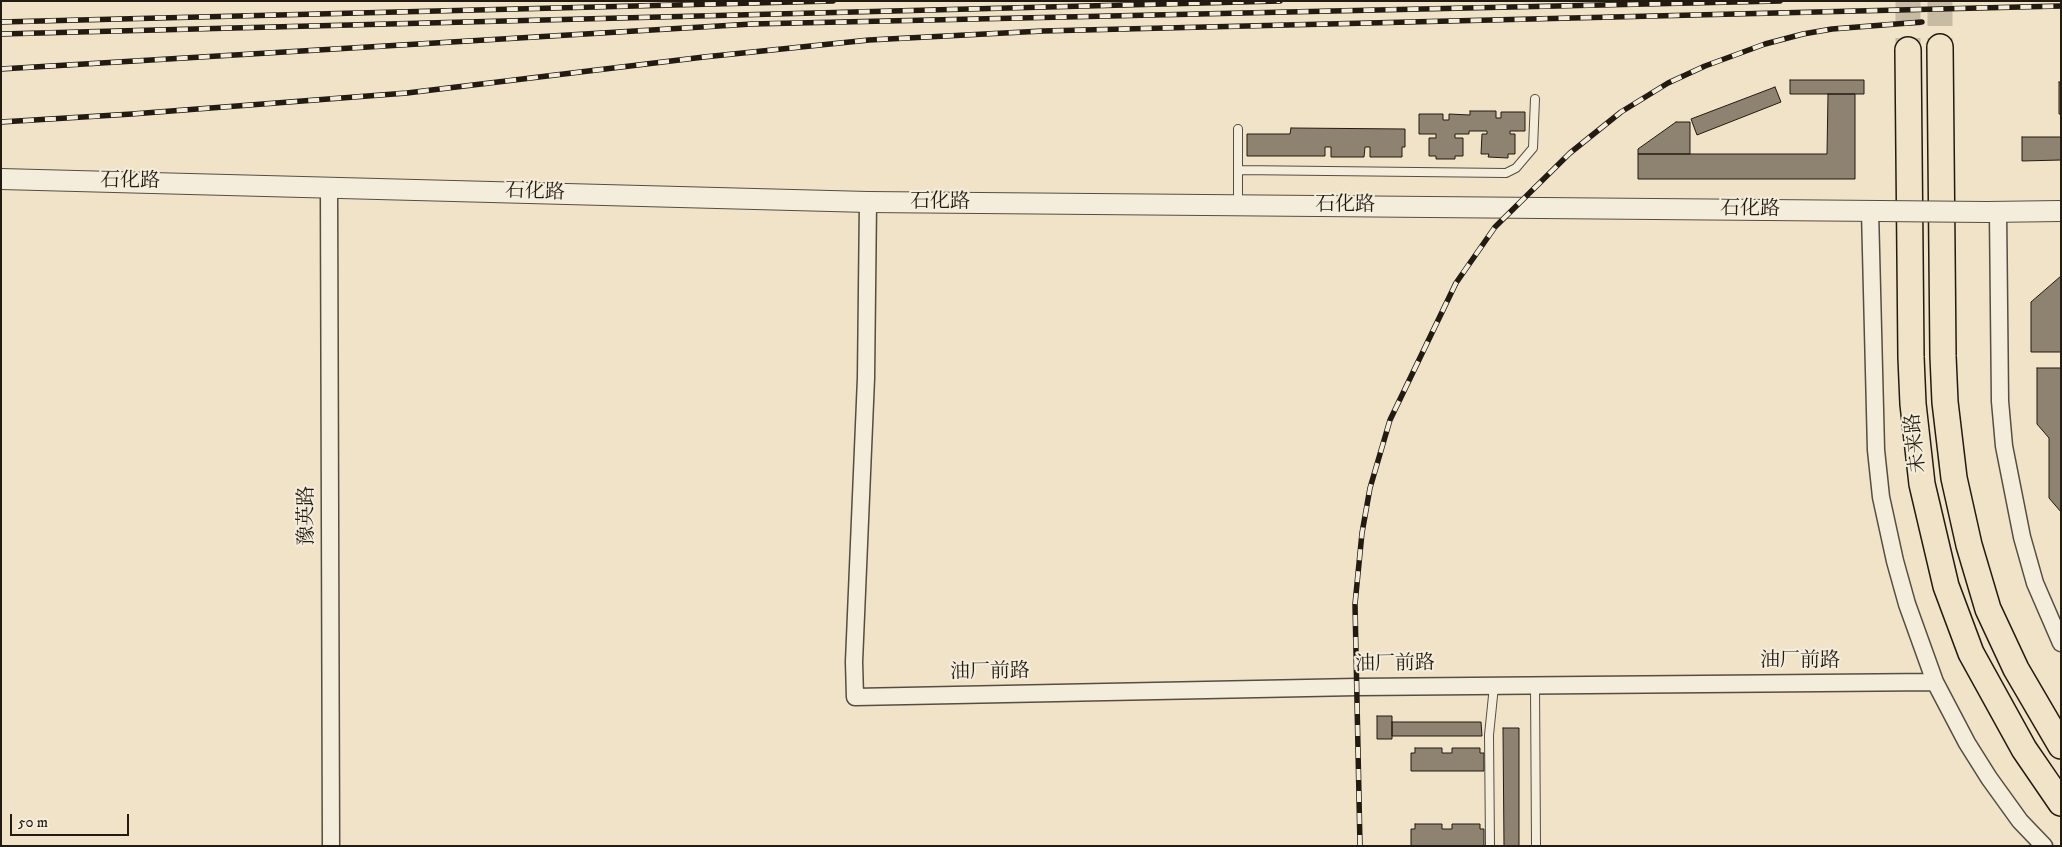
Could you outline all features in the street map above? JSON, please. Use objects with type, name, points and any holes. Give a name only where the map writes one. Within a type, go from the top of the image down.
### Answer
[{"type":"main road","name":"未来路","points":[[1940,47],[1943,356],[1945,402],[1954,478],[1969,545],[1991,617],[2016,670],[2061,746]]},
{"type":"main road","name":"未来路","points":[[1908,50],[1911,366],[1918,454],[1926,502],[1946,586],[1972,653],[2024,749],[2061,803]]},
{"type":"street","name":"石化路","points":[[1,179],[868,202],[1992,212]]},
{"type":"street","name":"豫英路","points":[[329,187],[331,846]]},
{"type":"street","name":"油厂前路","points":[[868,202],[866,378],[854,662],[855,697],[1534,685],[1935,682]]},
{"type":"street","points":[[1874,211],[1874,415],[1882,497],[1895,561],[1907,604],[1935,682],[1967,744],[2020,821],[2044,846]]},
{"type":"street","points":[[2061,211],[1992,212],[2000,401],[2004,446],[2022,537],[2034,583],[2061,643]]},
{"type":"lane","points":[[1238,170],[1506,173],[1516,168],[1533,148],[1534,99]]},
{"type":"lane","points":[[1238,129],[1238,206]]},
{"type":"lane","points":[[1534,685],[1536,846]]},
{"type":"lane","points":[[1490,846],[1489,735],[1494,686]]},
{"type":"building","points":[[1790,80],[1864,80],[1864,94],[1790,94]]},
{"type":"building","points":[[2059,82],[2061,82],[2061,114],[2059,114]]},
{"type":"building","points":[[1775,87],[1781,102],[1697,135],[1691,119]]},
{"type":"building","points":[[1828,94],[1855,94],[1855,179],[1638,179],[1638,154],[1827,154]]},
{"type":"building","points":[[1470,111],[1496,111],[1496,118],[1501,118],[1501,112],[1525,112],[1525,131],[1510,131],[1510,134],[1515,134],[1515,154],[1508,154],[1508,158],[1488,157],[1489,154],[1481,154],[1482,134],[1487,134],[1487,131],[1469,131],[1469,134],[1455,134],[1455,138],[1463,138],[1463,156],[1455,156],[1455,159],[1436,159],[1436,156],[1429,156],[1429,138],[1436,138],[1436,134],[1419,134],[1419,114],[1443,114],[1443,120],[1449,120],[1449,114],[1470,115]]},
{"type":"building","points":[[1676,122],[1690,122],[1690,154],[1638,154],[1638,149]]},
{"type":"building","points":[[1291,128],[1405,129],[1405,147],[1402,147],[1402,157],[1370,157],[1370,147],[1365,147],[1364,157],[1331,157],[1331,147],[1325,147],[1325,156],[1247,156],[1247,134],[1290,134]]},
{"type":"building","points":[[2022,137],[2061,137],[2061,160],[2022,161]]},
{"type":"building","points":[[2061,276],[2061,352],[2031,352],[2031,302]]},
{"type":"building","points":[[2037,368],[2061,368],[2061,512],[2049,498],[2049,438],[2037,424]]},
{"type":"building","points":[[1377,716],[1392,716],[1392,739],[1377,739]]},
{"type":"building","points":[[1392,722],[1481,722],[1482,736],[1392,736]]},
{"type":"building","points":[[1503,728],[1519,728],[1519,846],[1504,846]]},
{"type":"building","points":[[1415,748],[1442,748],[1442,753],[1452,753],[1452,748],[1480,748],[1480,753],[1484,753],[1484,771],[1411,771],[1411,753],[1415,753]]},
{"type":"building","points":[[1415,824],[1442,824],[1442,829],[1452,829],[1452,824],[1480,824],[1480,829],[1484,829],[1484,846],[1411,846],[1411,829],[1415,829]]},
{"type":"tunnel","points":[[1908,1],[1908,50]]},
{"type":"tunnel","points":[[1940,1],[1940,47]]},
{"type":"railway","points":[[1,22],[833,1]]},
{"type":"railway","points":[[1,34],[1280,1]]},
{"type":"railway","points":[[1,69],[752,24],[1780,1]]},
{"type":"railway","points":[[1,122],[407,93],[704,57],[869,40],[1043,31],[2061,6]]},
{"type":"railway","points":[[1360,846],[1355,604],[1362,533],[1370,488],[1390,420],[1456,283],[1495,227],[1570,153],[1621,112],[1668,83],[1705,66],[1765,44],[1803,34],[1832,29],[1922,22]]}]
